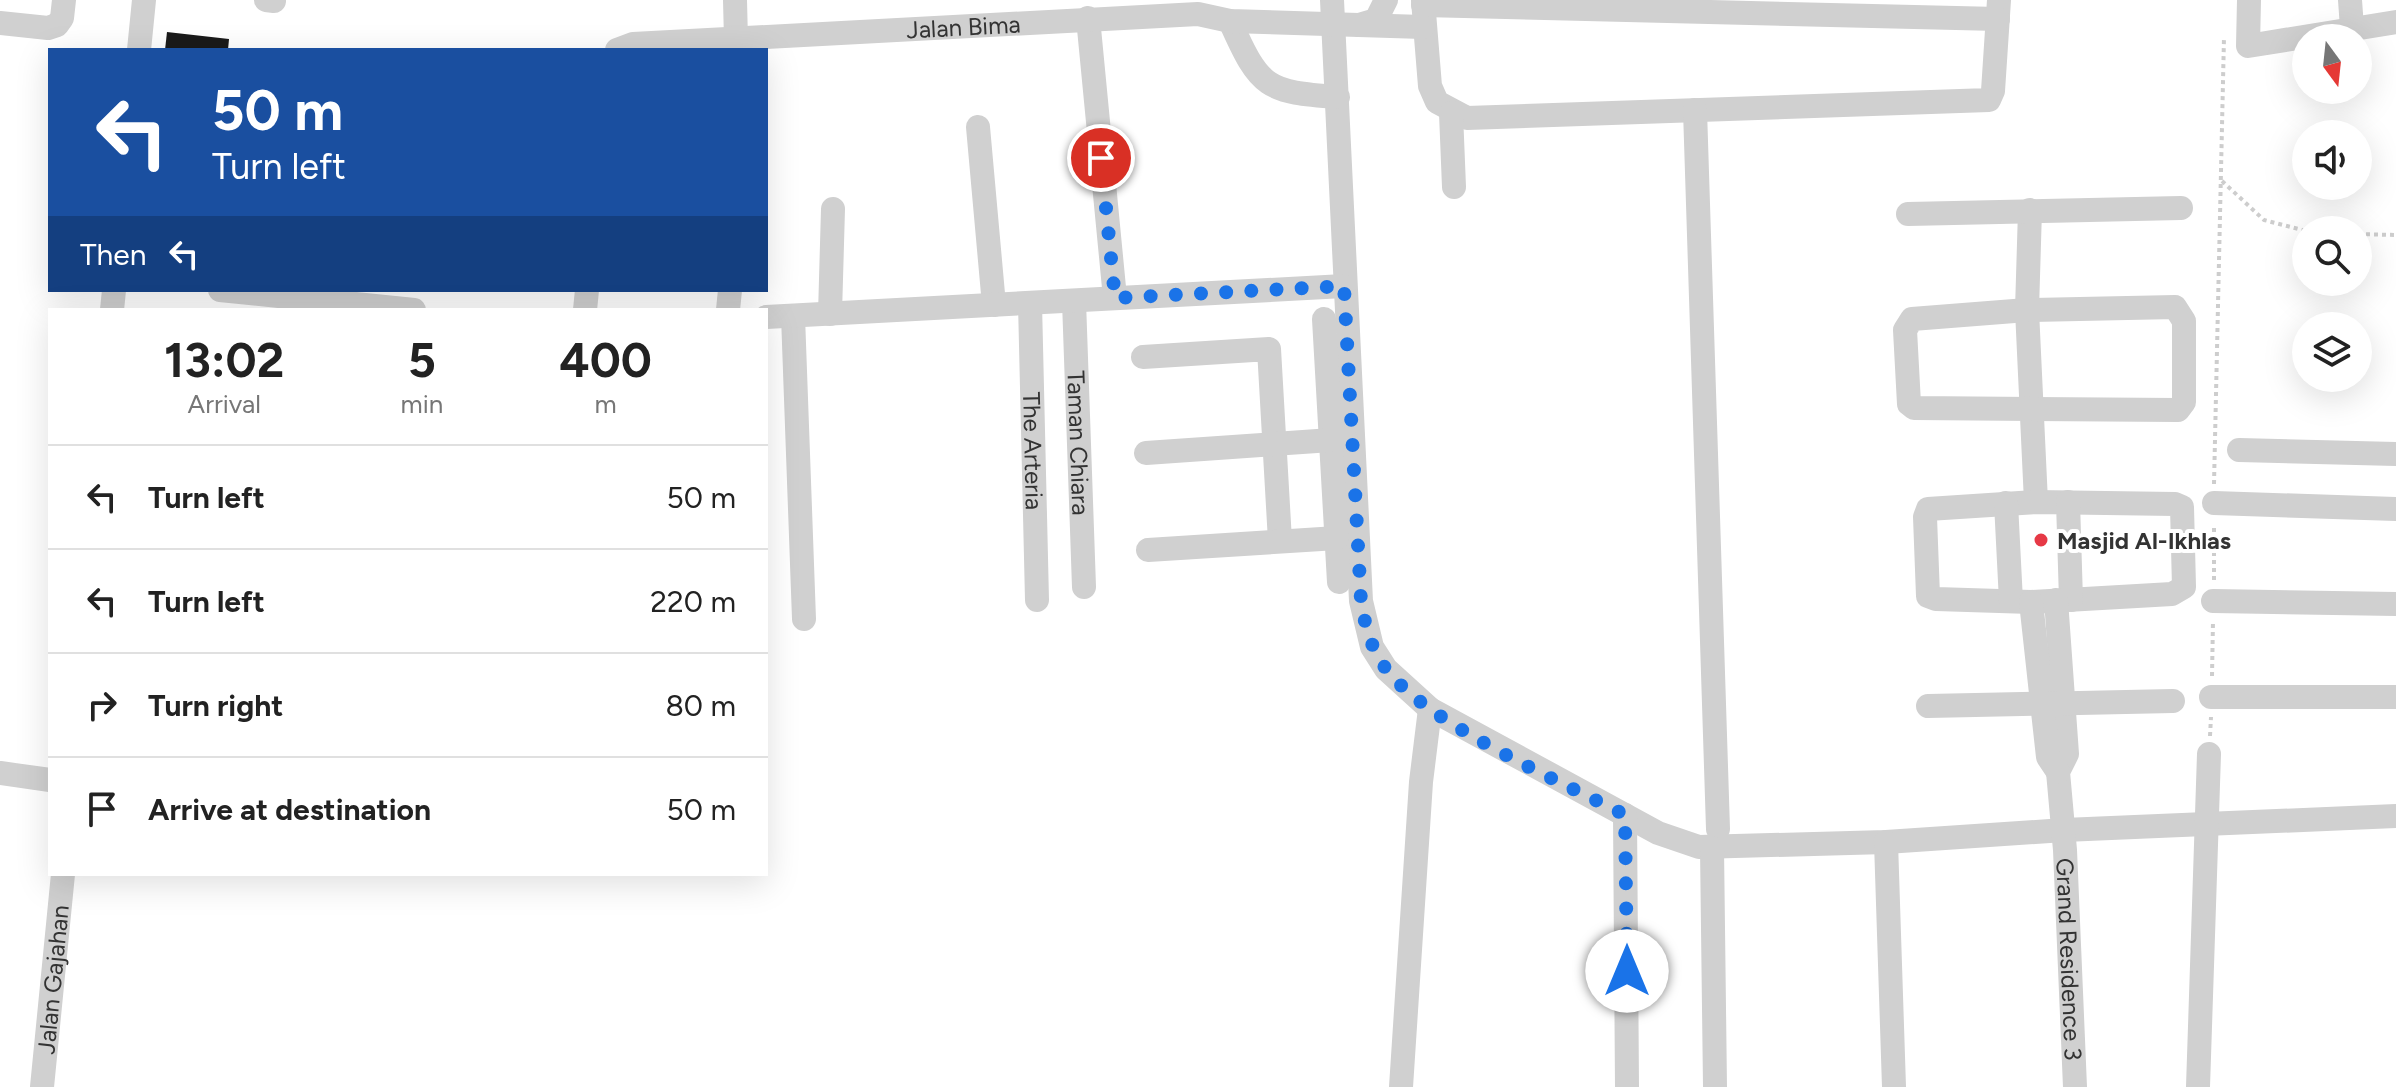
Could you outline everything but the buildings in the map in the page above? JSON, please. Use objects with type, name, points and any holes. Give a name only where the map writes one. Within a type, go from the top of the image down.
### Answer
[{"type":"street","points":[[0,23],[48,28],[57,25],[62,18],[64,0]]},
{"type":"street","points":[[139,48],[144,0]]},
{"type":"street","points":[[266,0],[274,1]]},
{"type":"street","points":[[735,0],[746,43]]},
{"type":"street","points":[[1358,25],[1376,20],[1386,0]]},
{"type":"street","points":[[2249,0],[2248,46],[2292,38]]},
{"type":"street","points":[[2350,0],[2352,24]]},
{"type":"street","points":[[1423,11],[1430,86],[1437,102],[1451,113],[1467,118],[1989,100],[1993,91],[1998,10]]},
{"type":"street","name":"Jalan Bima","points":[[622,48],[633,44],[746,43],[1088,18],[1198,14],[1230,21],[1333,12],[1358,25],[1423,11],[1998,10]]},
{"type":"street","points":[[1333,12],[1344,286],[1337,538],[1339,582]]},
{"type":"street","points":[[1088,18],[1115,298]]},
{"type":"street","points":[[1230,21],[1240,44],[1268,84],[1284,93],[1338,97]]},
{"type":"street","points":[[2372,25],[2396,22]]},
{"type":"street","points":[[1695,110],[1715,838],[1715,1087]]},
{"type":"street","points":[[1451,113],[1454,187]]},
{"type":"street","points":[[978,127],[994,305]]},
{"type":"street","points":[[1908,214],[2181,208]]},
{"type":"street","points":[[830,314],[833,209]]},
{"type":"street","points":[[2030,210],[2027,310],[2036,502]]},
{"type":"street","points":[[768,317],[1344,286]]},
{"type":"street","points":[[230,292],[284,303],[368,308]]},
{"type":"street","name":"Taman Chiara","points":[[1074,301],[1084,587]]},
{"type":"street","name":"The Arteria","points":[[1030,303],[1037,600]]},
{"type":"street","points":[[2175,307],[2181,310],[2184,321],[2184,402],[2178,410],[2031,410],[1914,408],[1908,401],[1905,330],[1912,319],[2027,310],[2175,307]]},
{"type":"street","points":[[793,316],[804,619]]},
{"type":"street","points":[[1324,319],[1365,624],[1372,647],[1386,669],[1430,709],[1658,833],[1715,838],[1886,842],[2064,830],[2396,816]]},
{"type":"street","points":[[1143,357],[1269,349],[1280,541]]},
{"type":"street","points":[[1146,453],[1342,439]]},
{"type":"street","points":[[2239,450],[2396,454]]},
{"type":"street","points":[[2042,601],[2068,502]]},
{"type":"street","points":[[2068,502],[2175,504],[2182,507],[2184,587],[2172,594],[2042,601],[1936,599],[1928,596],[1925,517],[1928,509],[2068,502]]},
{"type":"street","points":[[2006,503],[2042,601]]},
{"type":"street","points":[[2214,503],[2396,509]]},
{"type":"street","points":[[1148,550],[1337,538]]},
{"type":"street","name":"Grand Residence 3","points":[[2042,601],[2051,704],[2048,757],[2058,772],[2064,830],[2075,1087]]},
{"type":"street","points":[[2213,601],[2396,604]]},
{"type":"street","points":[[2211,697],[2396,697]]},
{"type":"street","points":[[1928,706],[2173,701]]},
{"type":"street","points":[[1401,1087],[1421,782],[1430,709]]},
{"type":"street","points":[[2198,1087],[2209,754]]},
{"type":"street","points":[[0,773],[48,780]]},
{"type":"street","points":[[1625,815],[1627,1087]]},
{"type":"street","points":[[1886,842],[1894,1087]]},
{"type":"street","name":"Jalan Gajahan","points":[[42,1087],[63,876]]},
{"type":"path","points":[[2209,754],[2223,59]]},
{"type":"path","points":[[2221,180],[2264,220],[2292,227]]},
{"type":"path","points":[[2372,234],[2396,235]]},
{"type":"place","name":"Masjid Al-Ikhlas","points":[[2041,540]]},
{"type":"route","points":[[1101,158],[1115,298],[1344,286],[1361,601],[1372,647],[1386,669],[1430,709],[1467,732],[1625,815],[1627,971]]}]
